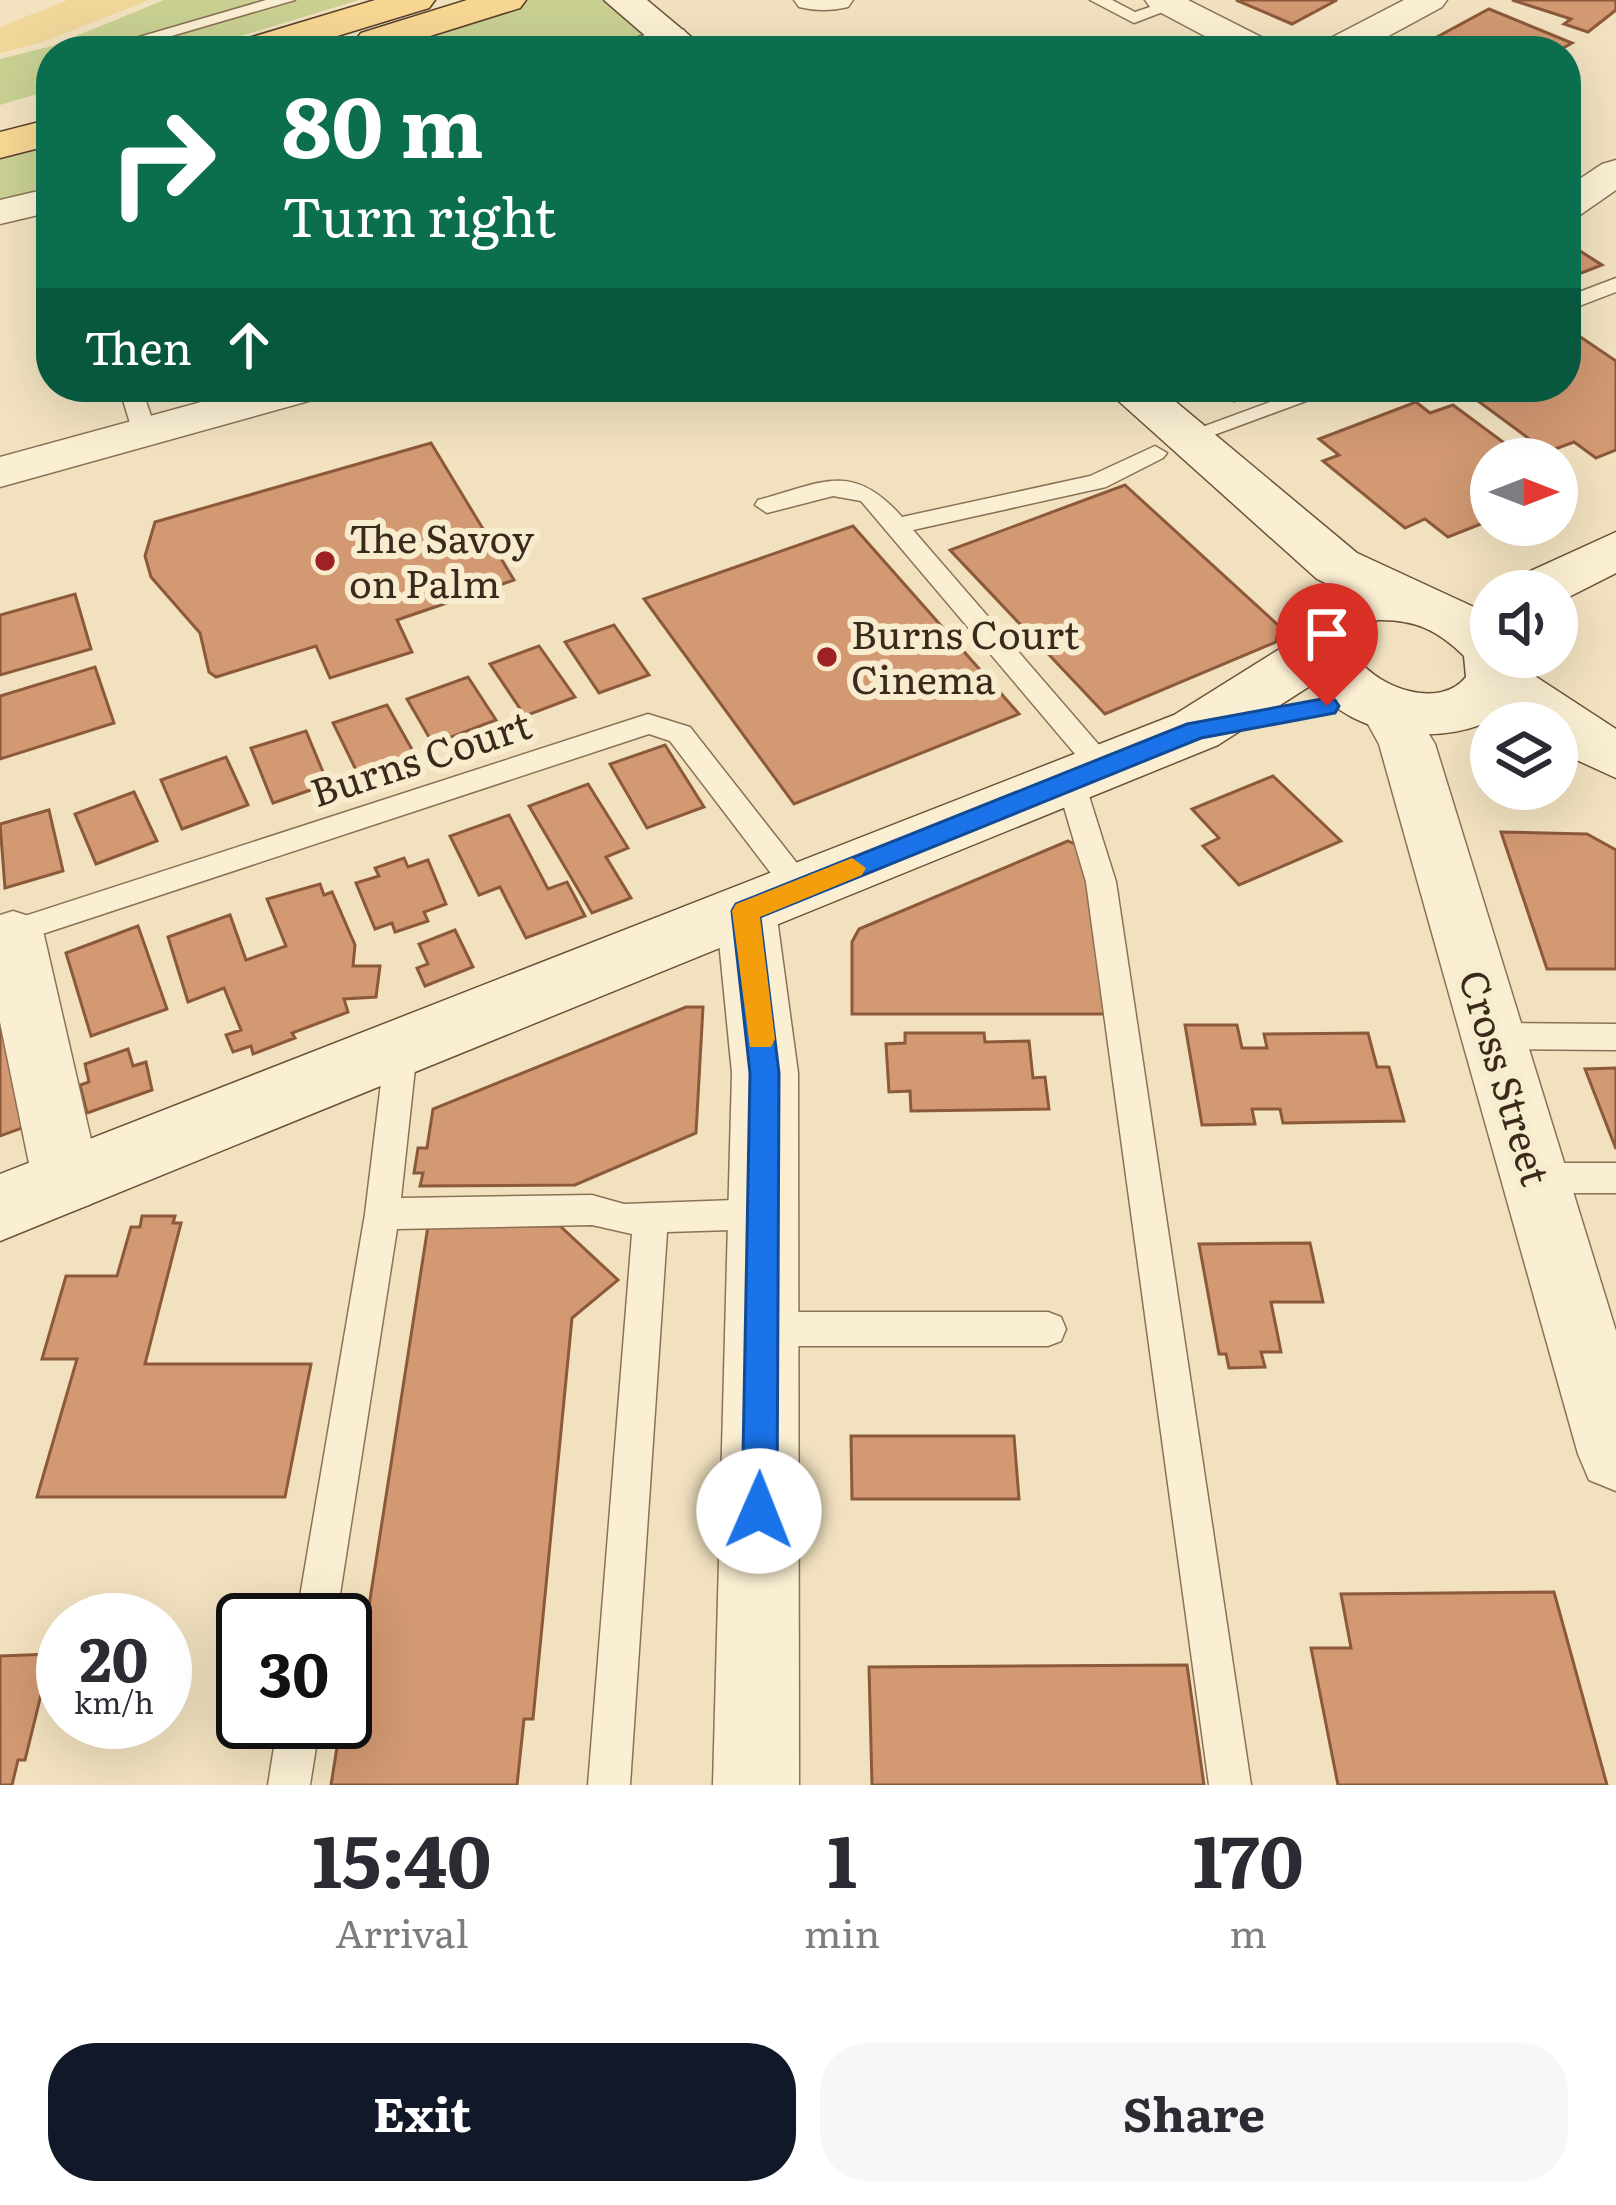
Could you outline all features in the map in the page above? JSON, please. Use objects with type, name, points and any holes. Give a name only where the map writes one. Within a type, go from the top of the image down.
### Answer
[{"type":"main road","points":[[296,36],[416,0]]},
{"type":"main road","points":[[391,36],[507,0]]},
{"type":"main road","points":[[0,116],[36,106]]},
{"type":"main road","points":[[0,145],[36,136]]},
{"type":"street","points":[[623,0],[689,32]]},
{"type":"street","points":[[811,0],[836,0]]},
{"type":"street","points":[[1362,36],[1430,0]]},
{"type":"street","points":[[1167,3],[1231,36]]},
{"type":"street","points":[[1581,207],[1616,172]]},
{"type":"street","points":[[0,212],[36,204]]},
{"type":"street","points":[[0,472],[254,402]]},
{"type":"street","points":[[1104,402],[1337,566],[1444,602],[1470,625],[1484,686]]},
{"type":"street","points":[[1139,402],[1171,445],[1269,553],[1326,640],[1336,676],[1375,703],[1406,713],[1484,686],[1616,756]]},
{"type":"street","points":[[1576,570],[1616,550]]},
{"type":"street","points":[[1196,730],[1326,640],[1352,608],[1376,601],[1444,602]]},
{"type":"street","points":[[0,1208],[1196,730],[1375,703]]},
{"type":"street","name":"Cross Street","points":[[1375,703],[1408,744],[1534,1178],[1601,1354],[1616,1454]]},
{"type":"street","points":[[1578,780],[1616,800]]},
{"type":"street","points":[[755,1785],[764,1073],[773,900]]},
{"type":"street","points":[[7,936],[67,1184]]},
{"type":"lane","points":[[155,36],[286,0]]},
{"type":"lane","points":[[1099,0],[1134,18],[1167,3]]},
{"type":"lane","points":[[1581,299],[1616,284]]},
{"type":"lane","points":[[135,402],[145,433]]},
{"type":"lane","points":[[892,527],[1097,482],[1171,445],[1291,402]]},
{"type":"lane","points":[[767,506],[841,487],[859,488],[1086,773],[1230,1785]]},
{"type":"lane","name":"Burns Court","points":[[7,936],[648,724],[680,734],[773,900]]},
{"type":"lane","points":[[1491,1036],[1616,1037]]},
{"type":"lane","points":[[320,1593],[382,1214],[401,1050]]},
{"type":"lane","points":[[1534,1178],[1616,1178]]},
{"type":"lane","points":[[382,1214],[592,1210],[624,1219],[763,1214]]},
{"type":"lane","points":[[609,1785],[651,1217]]},
{"type":"lane","points":[[762,1329],[1048,1329]]},
{"type":"lane","points":[[289,1785],[295,1749]]},
{"type":"green space","points":[[164,0],[359,0],[240,36],[76,36]]},
{"type":"green space","points":[[507,0],[623,0],[668,36],[391,36]]},
{"type":"green space","points":[[36,50],[36,94],[0,105],[0,59]]},
{"type":"green space","points":[[36,136],[36,204],[0,212],[0,145]]},
{"type":"sand","points":[[68,0],[149,0],[58,36],[36,36],[36,44],[0,53],[0,27]]},
{"type":"building","points":[[1236,0],[1337,0],[1292,24]]},
{"type":"building","points":[[1512,0],[1616,0],[1616,10],[1588,32],[1564,24],[1571,19]]},
{"type":"building","points":[[1489,9],[1555,36],[1439,36]]},
{"type":"building","points":[[1581,252],[1602,265],[1581,273]]},
{"type":"building","points":[[1581,337],[1616,361],[1616,450],[1596,458],[1578,445],[1578,438],[1528,438],[1479,402],[1581,402]]},
{"type":"building","points":[[1416,402],[1430,413],[1453,405],[1498,438],[1470,438],[1470,528],[1448,537],[1425,519],[1405,528],[1323,461],[1339,455],[1319,439]]},
{"type":"building","name":"The Savoy on Palm","points":[[431,443],[514,580],[397,620],[412,652],[330,678],[316,646],[216,677],[209,672],[200,633],[151,577],[145,556],[155,522]]},
{"type":"building","points":[[1125,485],[1279,626],[1276,642],[1105,714],[950,550]]},
{"type":"building","name":"Burns Court Cinema","points":[[853,526],[1019,714],[794,804],[644,599]]},
{"type":"building","points":[[75,594],[91,649],[0,675],[0,615]]},
{"type":"building","points":[[614,625],[649,675],[599,693],[565,642]]},
{"type":"building","points":[[539,646],[575,697],[525,716],[490,664]]},
{"type":"building","points":[[95,667],[114,723],[0,759],[0,696]]},
{"type":"building","points":[[468,677],[496,720],[433,744],[407,699]]},
{"type":"building","points":[[387,705],[414,753],[358,774],[333,723]]},
{"type":"building","points":[[306,731],[328,784],[273,803],[251,748]]},
{"type":"building","points":[[665,745],[704,807],[647,828],[610,764]]},
{"type":"building","points":[[226,757],[248,805],[182,829],[161,780]]},
{"type":"building","points":[[1273,776],[1341,841],[1239,885],[1203,846],[1219,838],[1192,809]]},
{"type":"building","points":[[588,784],[628,848],[606,857],[631,898],[592,913],[529,806]]},
{"type":"building","points":[[134,792],[157,841],[96,864],[75,814]]},
{"type":"building","points":[[49,810],[63,871],[5,888],[0,824]]},
{"type":"building","points":[[509,815],[548,889],[567,882],[585,916],[526,938],[500,887],[479,895],[450,836]]},
{"type":"building","points":[[1501,832],[1587,834],[1616,850],[1616,969],[1547,969]]},
{"type":"building","points":[[1068,841],[1084,848],[1108,1014],[852,1014],[852,942],[859,929]]},
{"type":"building","points":[[404,858],[408,867],[428,860],[446,904],[424,912],[428,921],[395,932],[392,923],[375,929],[356,883],[379,876],[375,868]]},
{"type":"building","points":[[320,884],[324,895],[332,892],[355,945],[353,966],[380,966],[376,997],[344,999],[348,1012],[292,1033],[295,1038],[253,1054],[251,1046],[233,1052],[226,1035],[241,1030],[224,988],[188,1002],[168,937],[230,915],[246,960],[286,946],[267,899]]},
{"type":"building","points":[[138,926],[167,1009],[91,1036],[66,953]]},
{"type":"building","points":[[455,930],[473,967],[425,986],[417,968],[428,964],[419,944]]},
{"type":"building","points":[[0,967],[33,1124],[0,1136]]},
{"type":"building","points":[[686,1007],[703,1007],[696,1133],[575,1185],[420,1186],[423,1173],[414,1173],[418,1148],[427,1148],[433,1109]]},
{"type":"building","points":[[1185,1025],[1237,1025],[1242,1048],[1267,1048],[1264,1034],[1368,1033],[1377,1067],[1389,1067],[1404,1121],[1283,1123],[1280,1109],[1252,1109],[1255,1124],[1202,1125]]},
{"type":"building","points":[[905,1033],[984,1033],[985,1042],[1029,1041],[1033,1078],[1045,1077],[1049,1109],[911,1111],[910,1091],[889,1092],[886,1044],[905,1043]]},
{"type":"building","points":[[128,1049],[133,1066],[146,1062],[152,1090],[87,1113],[80,1085],[89,1082],[85,1064]]},
{"type":"building","points":[[1616,1068],[1616,1149],[1585,1069]]},
{"type":"building","points":[[142,1216],[175,1216],[173,1223],[181,1223],[145,1364],[311,1364],[285,1497],[37,1497],[77,1359],[42,1359],[66,1276],[117,1276],[131,1227],[140,1227]]},
{"type":"building","points":[[428,1226],[560,1226],[618,1280],[572,1318],[533,1719],[524,1719],[517,1785],[331,1785],[337,1749],[372,1749],[371,1593]]},
{"type":"building","points":[[1310,1243],[1323,1302],[1271,1302],[1281,1352],[1261,1352],[1265,1367],[1229,1368],[1226,1354],[1219,1354],[1199,1244]]},
{"type":"building","points":[[851,1436],[1014,1436],[1019,1499],[852,1499]]},
{"type":"building","points":[[1554,1592],[1607,1785],[1338,1785],[1311,1648],[1351,1648],[1341,1594]]},
{"type":"building","points":[[36,1655],[36,1715],[25,1760],[18,1760],[12,1785],[0,1785],[0,1656]]},
{"type":"building","points":[[1187,1665],[1204,1785],[872,1785],[869,1667]]},
{"type":"slow traffic","points":[[760,1039],[746,911],[852,868]]},
{"type":"place","name":"The Savoy on Palm","points":[[325,561]]},
{"type":"place","name":"Burns Court Cinema","points":[[827,657]]},
{"type":"route","points":[[759,1511],[764,1073],[746,911],[1196,730],[1327,706]]}]
